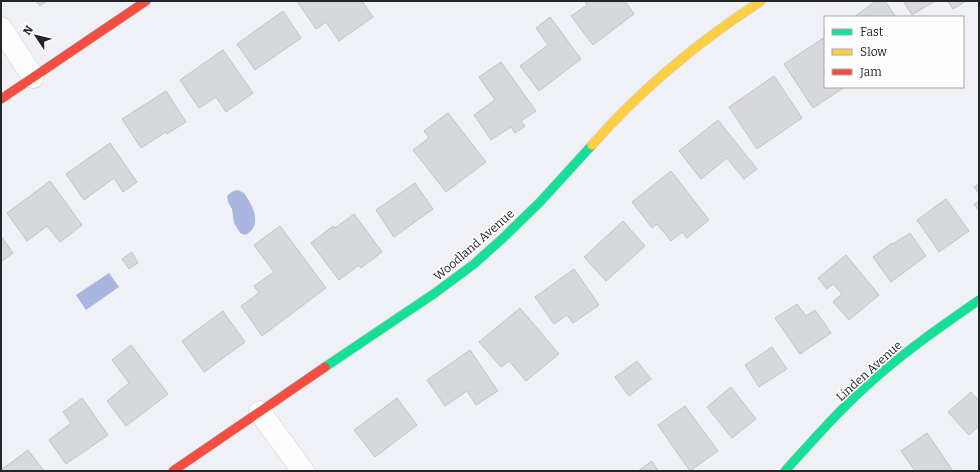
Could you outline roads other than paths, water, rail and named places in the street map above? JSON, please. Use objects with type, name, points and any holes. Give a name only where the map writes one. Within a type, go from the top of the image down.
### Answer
[{"type":"street","points":[[1,99],[146,1]]},
{"type":"street","name":"Woodland Avenue","points":[[173,471],[435,293],[474,263],[511,231],[548,194],[631,102],[667,69],[728,22],[761,1]]},
{"type":"street","points":[[1,28],[34,77]]},
{"type":"street","name":"Linden Avenue","points":[[786,471],[835,417],[875,379],[912,348],[979,300]]},
{"type":"street","points":[[260,412],[303,471]]},
{"type":"water","points":[[238,190],[245,194],[251,203],[255,218],[253,228],[245,235],[240,233],[234,223],[232,209],[228,202],[227,196],[233,191]]},
{"type":"water","points":[[109,273],[119,287],[86,310],[76,295]]}]
